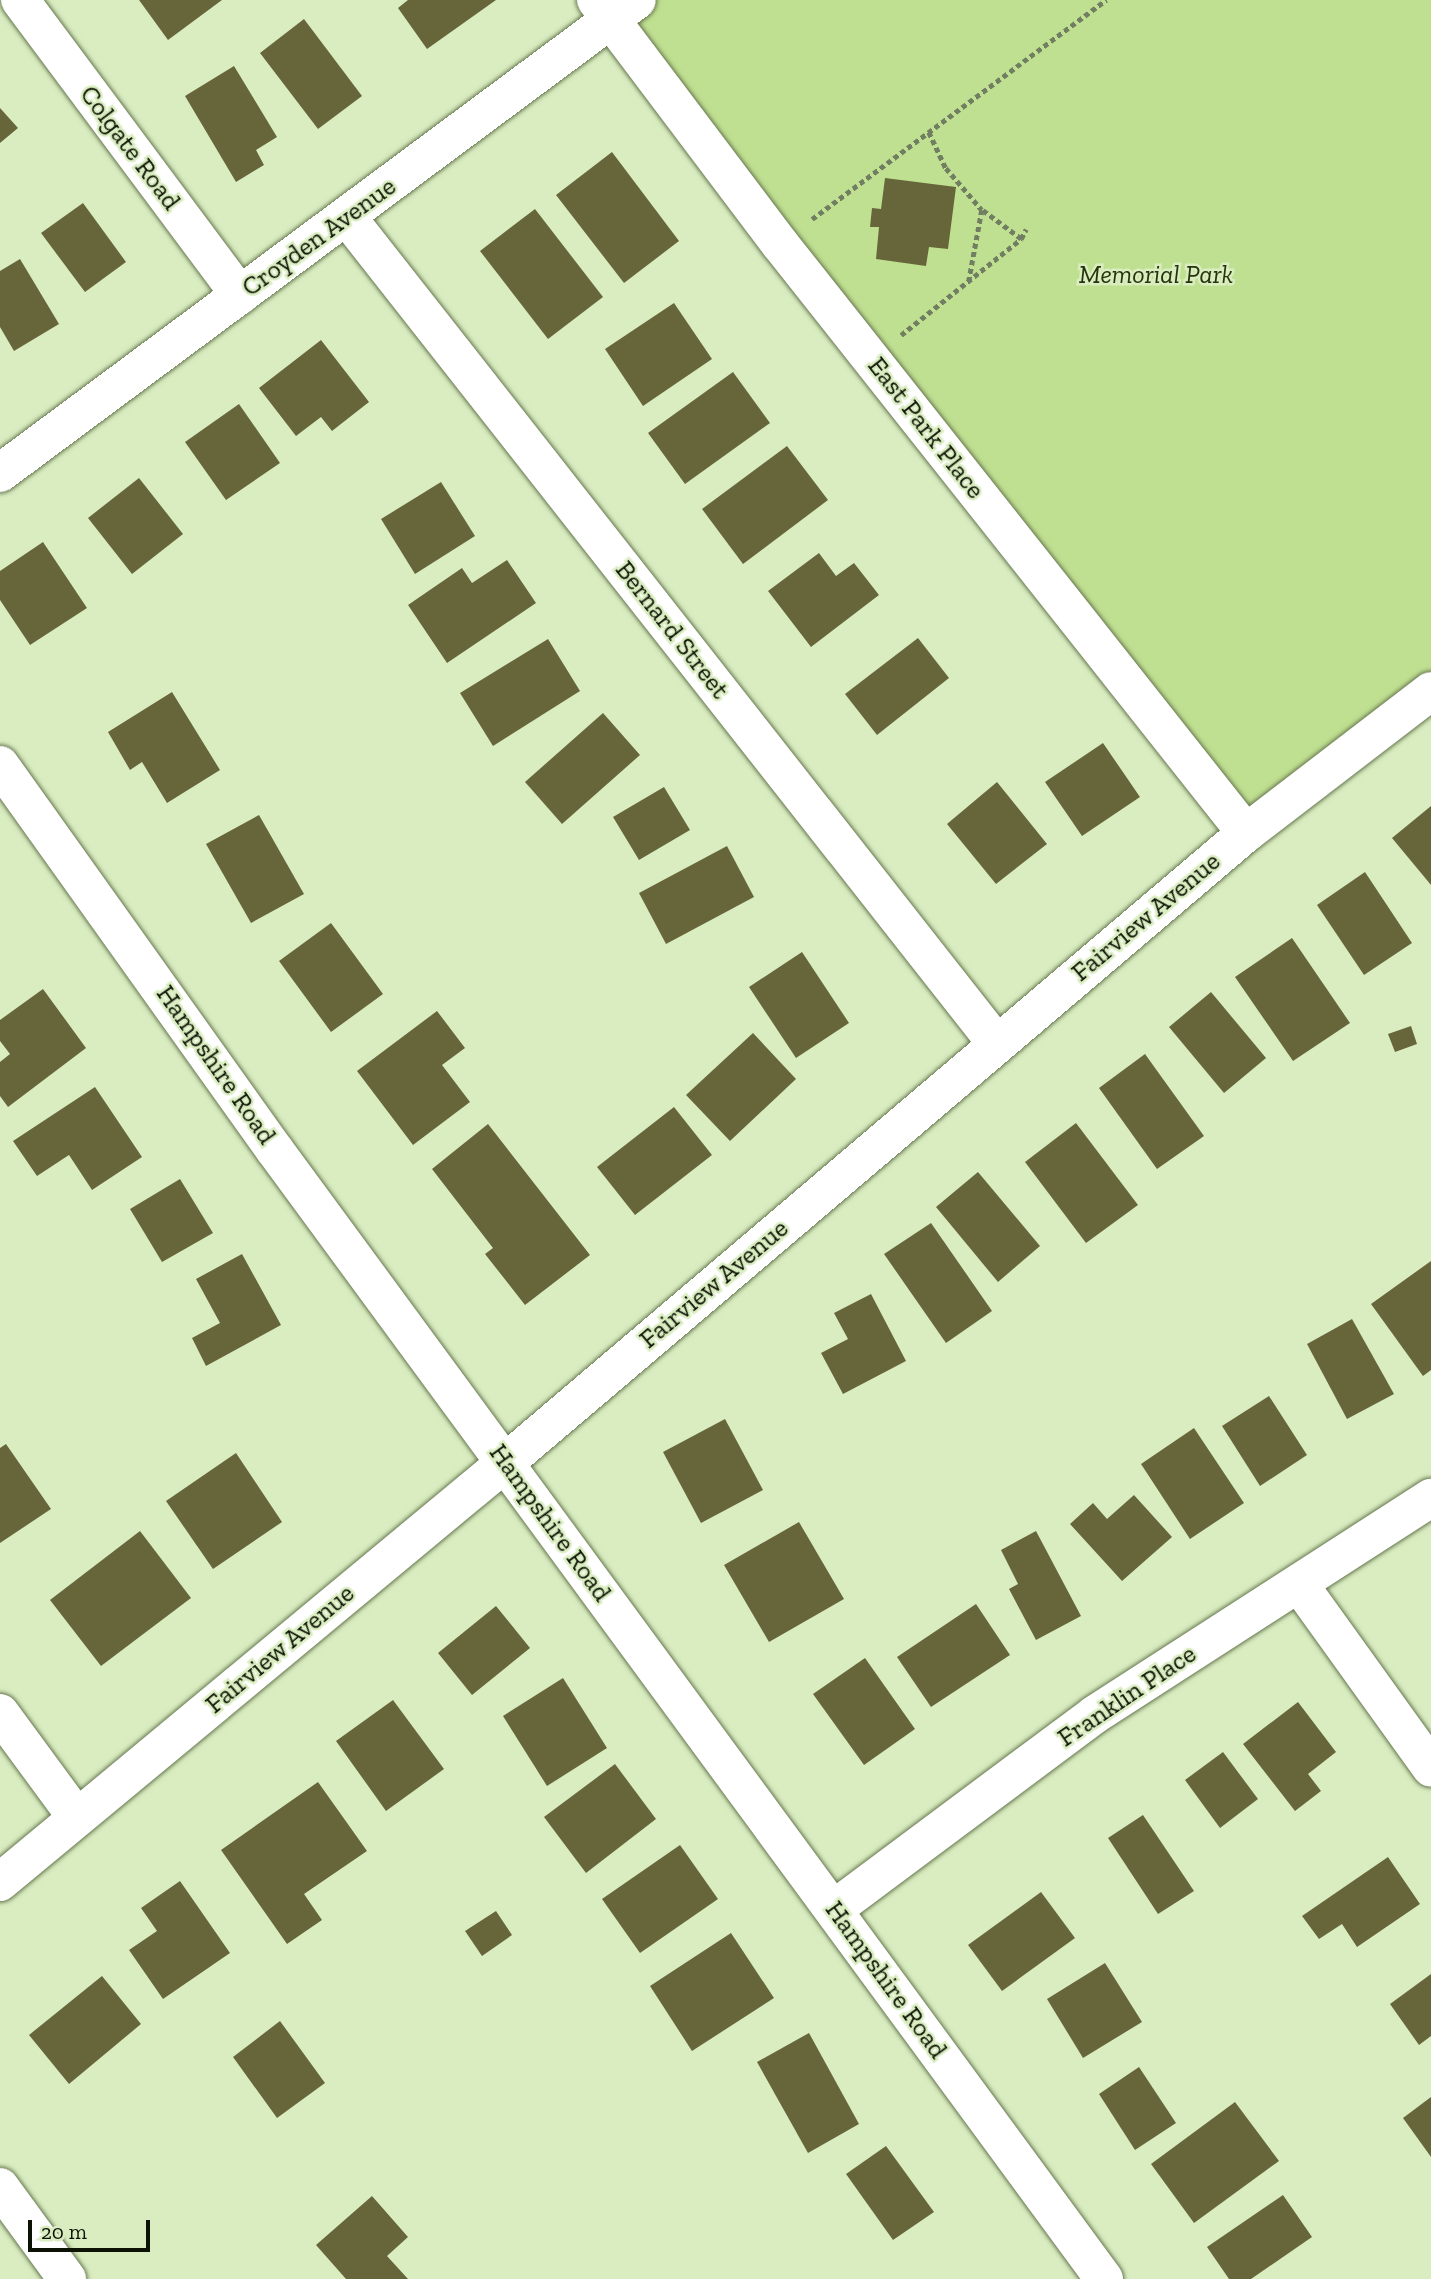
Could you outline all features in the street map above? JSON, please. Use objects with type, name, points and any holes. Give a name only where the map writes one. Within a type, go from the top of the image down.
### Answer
[{"type":"street","name":"Colgate Road","points":[[20,0],[240,295]]},
{"type":"street","name":"Croyden Avenue","points":[[0,473],[347,217],[615,7]]},
{"type":"street","name":"East Park Place","points":[[615,7],[780,244],[1246,833]]},
{"type":"street","name":"Bernard Street","points":[[347,217],[996,1043]]},
{"type":"street","name":"Fairview Avenue","points":[[0,1882],[506,1462],[1246,833],[1431,691]]},
{"type":"street","name":"Hampshire Road","points":[[0,765],[1104,2279]]},
{"type":"street","name":"Franklin Place","points":[[834,1909],[1094,1715],[1431,1498]]},
{"type":"street","points":[[1298,1584],[1431,1768]]},
{"type":"street","points":[[0,1713],[77,1818]]},
{"type":"street","points":[[0,2187],[67,2279]]},
{"type":"path","points":[[780,244],[1106,0]]},
{"type":"path","points":[[929,132],[946,168],[982,210],[1021,239]]},
{"type":"path","points":[[969,281],[982,210]]},
{"type":"path","points":[[871,359],[1021,239],[1026,229]]},
{"type":"green space","name":"Memorial Park","points":[[638,0],[1431,0],[1431,691],[1246,833],[611,20]]},
{"type":"building","points":[[139,0],[222,0],[168,40]]},
{"type":"building","points":[[408,0],[496,0],[427,49],[398,8]]},
{"type":"building","points":[[304,19],[362,96],[318,129],[260,53]]},
{"type":"building","points":[[234,66],[277,137],[256,150],[264,165],[236,182],[185,96]]},
{"type":"building","points":[[0,108],[18,128],[0,143]]},
{"type":"building","points":[[612,152],[679,241],[624,283],[556,195]]},
{"type":"building","points":[[885,178],[956,187],[948,249],[929,247],[926,266],[876,259],[879,227],[870,227],[872,208],[881,209]]},
{"type":"building","points":[[83,203],[126,262],[85,292],[41,233]]},
{"type":"building","points":[[535,209],[603,297],[548,339],[480,251]]},
{"type":"building","points":[[20,259],[59,324],[14,351],[0,327],[0,271]]},
{"type":"building","points":[[674,303],[712,359],[643,406],[605,349]]},
{"type":"building","points":[[321,340],[369,402],[332,431],[321,417],[296,436],[259,388]]},
{"type":"building","points":[[733,372],[770,423],[685,484],[648,433]]},
{"type":"building","points":[[239,404],[280,463],[226,500],[185,442]]},
{"type":"building","points":[[787,446],[828,500],[743,564],[702,509]]},
{"type":"building","points":[[139,478],[183,534],[132,574],[88,518]]},
{"type":"building","points":[[441,482],[475,536],[415,574],[381,519]]},
{"type":"building","points":[[43,542],[87,608],[30,645],[0,600],[0,571]]},
{"type":"building","points":[[819,553],[836,576],[854,563],[879,595],[811,647],[768,591]]},
{"type":"building","points":[[507,560],[536,603],[447,663],[408,605],[462,568],[472,583]]},
{"type":"building","points":[[918,638],[949,678],[877,735],[845,694]]},
{"type":"building","points":[[548,639],[580,691],[493,746],[460,693]]},
{"type":"building","points":[[172,692],[220,770],[167,803],[142,762],[130,770],[108,732]]},
{"type":"building","points":[[603,713],[640,755],[562,824],[525,782]]},
{"type":"building","points":[[1103,743],[1140,797],[1082,836],[1045,782]]},
{"type":"building","points":[[997,782],[1047,844],[996,884],[947,824]]},
{"type":"building","points":[[664,787],[690,830],[639,860],[613,817]]},
{"type":"building","points":[[1431,806],[1431,885],[1392,838]]},
{"type":"building","points":[[259,815],[304,894],[251,923],[206,844]]},
{"type":"building","points":[[727,846],[754,897],[666,944],[639,893]]},
{"type":"building","points":[[1365,872],[1412,943],[1364,975],[1317,905]]},
{"type":"building","points":[[331,923],[383,994],[331,1032],[279,961]]},
{"type":"building","points":[[1292,938],[1350,1023],[1293,1061],[1235,977]]},
{"type":"building","points":[[802,952],[849,1023],[796,1058],[749,987]]},
{"type":"building","points":[[43,989],[86,1048],[8,1107],[0,1096],[0,1062],[10,1054],[0,1041],[0,1020]]},
{"type":"building","points":[[1211,992],[1266,1058],[1224,1093],[1169,1027]]},
{"type":"building","points":[[437,1011],[465,1048],[442,1065],[470,1102],[413,1145],[357,1071]]},
{"type":"building","points":[[1411,1026],[1417,1044],[1395,1052],[1388,1034]]},
{"type":"building","points":[[753,1033],[796,1079],[730,1141],[686,1095]]},
{"type":"building","points":[[1145,1054],[1204,1136],[1157,1169],[1099,1088]]},
{"type":"building","points":[[95,1087],[142,1157],[92,1190],[69,1155],[37,1176],[13,1141]]},
{"type":"building","points":[[674,1107],[712,1155],[635,1215],[597,1167]]},
{"type":"building","points":[[1076,1123],[1138,1205],[1086,1243],[1025,1162]]},
{"type":"building","points":[[488,1124],[590,1255],[525,1305],[485,1254],[493,1248],[432,1169]]},
{"type":"building","points":[[978,1172],[1040,1246],[998,1282],[936,1207]]},
{"type":"building","points":[[180,1179],[213,1233],[162,1262],[130,1209]]},
{"type":"building","points":[[931,1223],[992,1311],[946,1343],[884,1254]]},
{"type":"building","points":[[242,1254],[281,1325],[206,1366],[192,1338],[220,1323],[196,1279]]},
{"type":"building","points":[[1431,1261],[1431,1370],[1423,1376],[1371,1304]]},
{"type":"building","points":[[871,1294],[906,1361],[843,1394],[821,1353],[848,1339],[834,1313]]},
{"type":"building","points":[[1352,1319],[1394,1394],[1347,1419],[1307,1344]]},
{"type":"building","points":[[1269,1396],[1307,1455],[1260,1486],[1222,1426]]},
{"type":"building","points":[[725,1419],[763,1490],[701,1523],[663,1452]]},
{"type":"building","points":[[1194,1428],[1244,1503],[1190,1539],[1141,1464]]},
{"type":"building","points":[[6,1444],[51,1509],[0,1543],[0,1448]]},
{"type":"building","points":[[236,1453],[282,1522],[213,1569],[166,1501]]},
{"type":"building","points":[[1134,1495],[1172,1537],[1122,1581],[1070,1524],[1093,1503],[1107,1519]]},
{"type":"building","points":[[799,1522],[844,1599],[769,1642],[724,1565]]},
{"type":"building","points":[[140,1531],[191,1598],[101,1666],[50,1600]]},
{"type":"building","points":[[1036,1531],[1081,1616],[1036,1640],[1009,1589],[1018,1584],[1001,1550]]},
{"type":"building","points":[[976,1604],[1010,1655],[931,1707],[897,1657]]},
{"type":"building","points":[[496,1606],[530,1648],[472,1695],[438,1653]]},
{"type":"building","points":[[865,1658],[915,1729],[864,1765],[813,1694]]},
{"type":"building","points":[[563,1678],[607,1748],[547,1786],[503,1716]]},
{"type":"building","points":[[393,1700],[444,1769],[386,1811],[336,1741]]},
{"type":"building","points":[[1298,1702],[1336,1752],[1308,1774],[1321,1791],[1295,1811],[1243,1744]]},
{"type":"building","points":[[1223,1752],[1258,1799],[1220,1828],[1185,1780]]},
{"type":"building","points":[[615,1764],[656,1819],[586,1873],[544,1817]]},
{"type":"building","points":[[318,1782],[367,1851],[304,1894],[322,1920],[287,1944],[221,1850]]},
{"type":"building","points":[[1143,1815],[1194,1891],[1158,1914],[1108,1838]]},
{"type":"building","points":[[680,1845],[718,1899],[640,1953],[602,1899]]},
{"type":"building","points":[[1388,1857],[1420,1904],[1357,1947],[1342,1924],[1319,1939],[1302,1916]]},
{"type":"building","points":[[180,1881],[230,1953],[163,1999],[129,1950],[157,1931],[141,1908]]},
{"type":"building","points":[[1041,1892],[1075,1938],[1002,1991],[968,1945]]},
{"type":"building","points":[[496,1911],[512,1935],[482,1956],[465,1931]]},
{"type":"building","points":[[731,1933],[774,1998],[692,2051],[650,1986]]},
{"type":"building","points":[[1105,1963],[1142,2022],[1083,2058],[1047,1999]]},
{"type":"building","points":[[1431,1974],[1431,2036],[1419,2045],[1390,2004]]},
{"type":"building","points":[[102,1976],[141,2024],[69,2084],[29,2035]]},
{"type":"building","points":[[280,2021],[325,2083],[277,2118],[233,2057]]},
{"type":"building","points":[[809,2033],[859,2124],[808,2153],[757,2062]]},
{"type":"building","points":[[1139,2067],[1176,2123],[1135,2150],[1099,2094]]},
{"type":"building","points":[[1431,2097],[1431,2157],[1403,2118]]},
{"type":"building","points":[[1235,2102],[1279,2161],[1194,2223],[1151,2164]]},
{"type":"building","points":[[886,2146],[934,2212],[893,2240],[846,2174]]},
{"type":"building","points":[[1283,2195],[1312,2237],[1251,2279],[1229,2279],[1207,2247]]},
{"type":"building","points":[[372,2196],[408,2237],[387,2256],[408,2279],[346,2279],[316,2245]]}]
